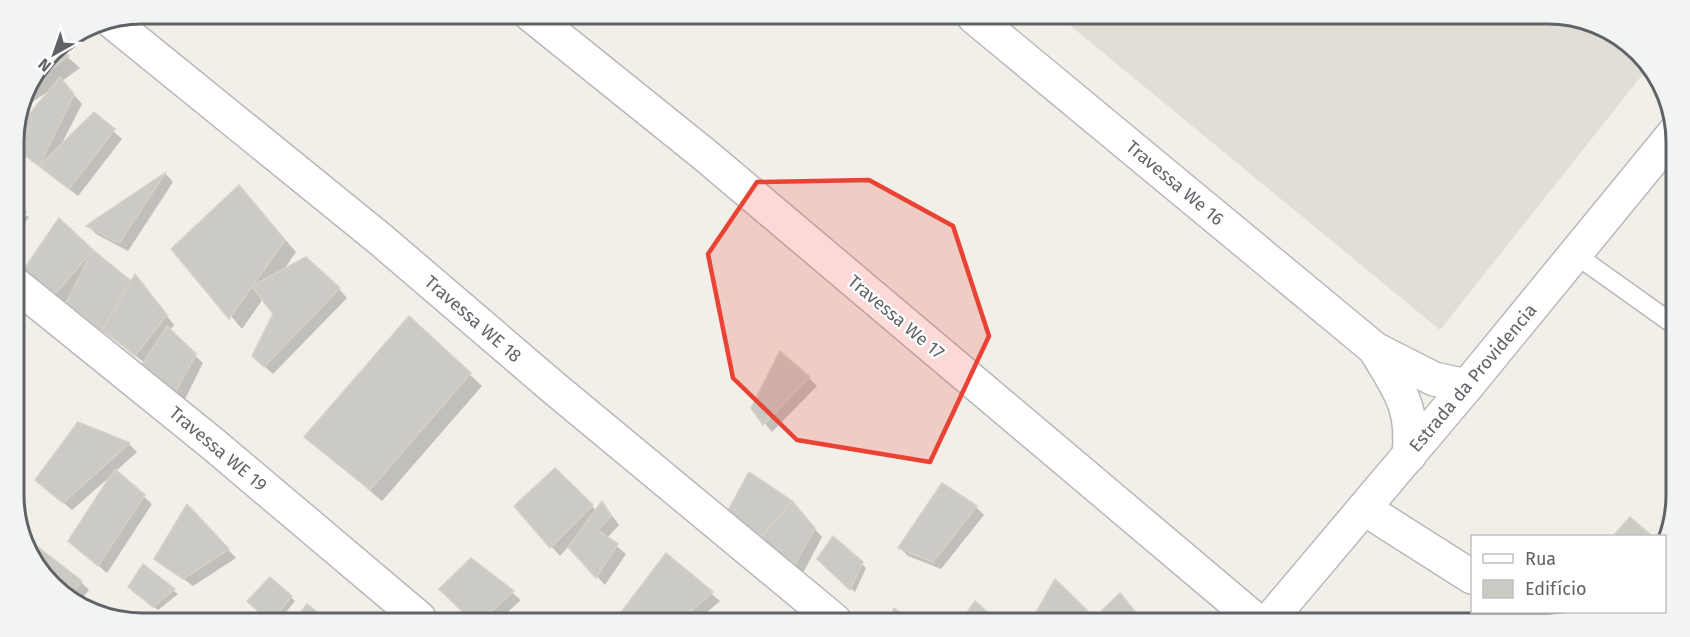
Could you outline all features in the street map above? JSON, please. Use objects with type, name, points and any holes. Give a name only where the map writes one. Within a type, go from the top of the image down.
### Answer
[{"type":"street","name":"Travessa We 17","points":[[542,24],[705,155],[1247,613]]},
{"type":"street","name":"Travessa We 16","points":[[981,24],[1375,350]]},
{"type":"street","name":"Travessa WE 18","points":[[118,27],[380,239],[554,388],[826,613]]},
{"type":"street","name":"Estrada da Providencia","points":[[1276,613],[1576,255],[1666,143]]},
{"type":"street","name":"Travessa WE 19","points":[[24,291],[213,444],[413,613]]},
{"type":"street","points":[[1375,350],[1434,379],[1467,386]]},
{"type":"street","points":[[1375,350],[1409,412],[1412,432],[1409,456]]},
{"type":"street","points":[[1365,509],[1471,576]]},
{"type":"lane","points":[[1576,255],[1666,320]]},
{"type":"highlighted area","points":[[869,180],[953,226],[989,336],[930,462],[797,440],[733,378],[708,254],[757,182]]},
{"type":"shaded area","points":[[1068,24],[1548,24],[1586,30],[1620,48],[1644,73],[1440,330]]},
{"type":"building","points":[[65,52],[69,56],[47,72]]},
{"type":"building","points":[[60,77],[74,94],[39,166],[24,155],[27,118]]},
{"type":"building","points":[[94,112],[115,129],[69,189],[39,166]]},
{"type":"building","points":[[166,172],[119,243],[86,226]]},
{"type":"building","points":[[239,185],[285,240],[229,319],[171,249]]},
{"type":"building","points":[[59,218],[93,250],[52,298],[24,274],[24,269]]},
{"type":"building","points":[[93,250],[131,281],[103,329],[66,303]]},
{"type":"building","points":[[306,257],[340,288],[264,367],[252,356],[273,314],[252,286]]},
{"type":"building","points":[[135,274],[167,315],[135,356],[103,329]]},
{"type":"building","points":[[409,316],[471,373],[370,490],[304,437]]},
{"type":"building","points":[[167,326],[196,354],[176,392],[138,371]]},
{"type":"building","points":[[780,351],[810,377],[763,425],[751,408]]},
{"type":"building","points":[[78,422],[130,443],[63,503],[35,480]]},
{"type":"building","points":[[555,468],[593,505],[550,548],[514,506]]},
{"type":"building","points":[[115,469],[145,495],[98,566],[68,541]]},
{"type":"building","points":[[749,472],[792,501],[762,536],[725,516]]},
{"type":"building","points":[[942,483],[977,506],[933,562],[898,548]]},
{"type":"building","points":[[602,501],[611,516],[598,530],[618,544],[596,578],[568,547]]},
{"type":"building","points":[[792,501],[815,528],[794,566],[756,544]]},
{"type":"building","points":[[187,504],[229,549],[183,579],[154,559]]},
{"type":"building","points":[[1630,517],[1651,535],[1614,535]]},
{"type":"building","points":[[833,536],[863,562],[850,590],[817,559]]},
{"type":"building","points":[[38,547],[82,581],[73,591],[53,573]]},
{"type":"building","points":[[666,553],[713,592],[689,613],[621,613]]},
{"type":"building","points":[[471,558],[514,591],[490,613],[464,613],[439,589]]},
{"type":"building","points":[[143,564],[175,589],[153,607],[128,587]]},
{"type":"building","points":[[270,577],[292,596],[278,613],[260,613],[247,601]]},
{"type":"building","points":[[1055,579],[1088,611],[1086,613],[1036,613]]},
{"type":"building","points":[[1120,593],[1136,613],[1099,613]]},
{"type":"building","points":[[975,601],[988,613],[967,613]]},
{"type":"building","points":[[307,604],[319,613],[300,613]]}]
